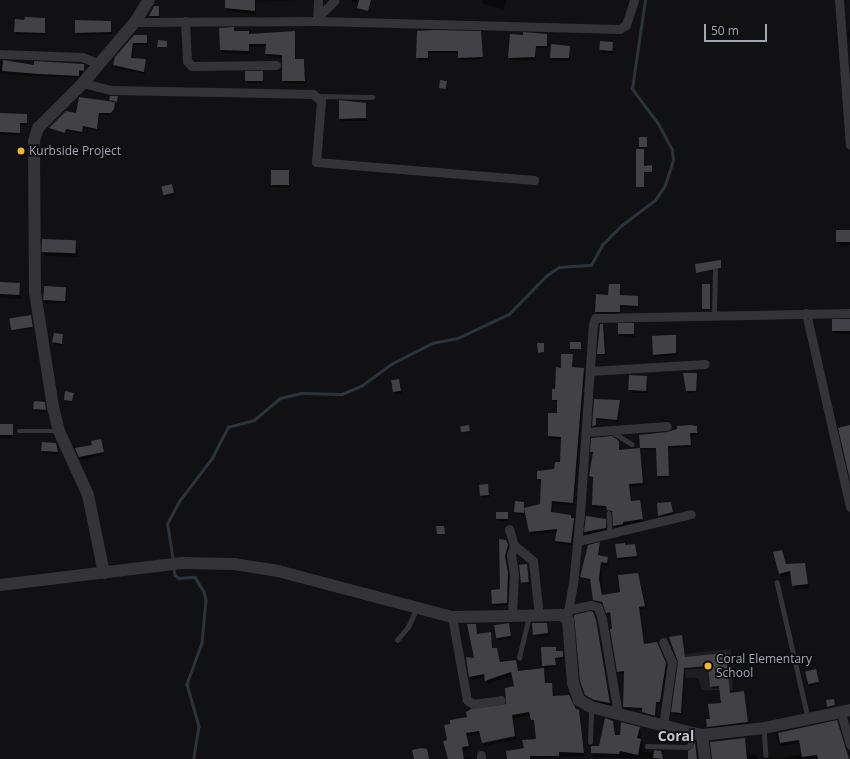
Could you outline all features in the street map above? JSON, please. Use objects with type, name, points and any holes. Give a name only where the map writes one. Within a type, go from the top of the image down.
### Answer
[{"type":"street","points":[[104,573],[88,495],[59,431],[53,407],[35,292],[34,141],[38,128],[83,83],[135,22],[149,0]]},
{"type":"street","points":[[317,20],[318,0]]},
{"type":"street","points":[[317,20],[335,0]]},
{"type":"street","points":[[135,22],[317,20],[620,29],[626,25],[634,0]]},
{"type":"street","points":[[839,0],[850,145]]},
{"type":"street","points":[[185,22],[187,61],[192,66],[276,65]]},
{"type":"street","points":[[0,54],[82,58],[99,64]]},
{"type":"street","points":[[83,83],[111,90],[317,96],[321,101],[316,162],[534,180]]},
{"type":"street","points":[[806,313],[850,507]]},
{"type":"street","points":[[850,313],[595,318],[578,541],[567,613],[575,694],[583,703],[591,707],[697,734],[764,728],[846,712],[850,745]]},
{"type":"street","points":[[590,370],[705,364]]},
{"type":"street","points":[[586,432],[667,426]]},
{"type":"street","points":[[578,541],[691,514]]},
{"type":"street","points":[[510,529],[514,546],[511,555],[514,573],[512,616]]},
{"type":"street","points":[[514,546],[533,561],[534,615]]},
{"type":"street","points":[[0,585],[182,563],[234,564],[278,571],[452,617],[567,613],[590,605],[598,607],[602,618],[618,714]]},
{"type":"street","points":[[452,617],[467,700],[473,704],[501,700]]},
{"type":"street","points":[[663,642],[672,662],[663,726]]},
{"type":"street","points":[[697,734],[705,759]]},
{"type":"lane","points":[[317,96],[372,97]]},
{"type":"lane","points":[[714,315],[715,271]]},
{"type":"lane","points":[[19,431],[59,431]]},
{"type":"lane","points":[[610,431],[632,444]]},
{"type":"lane","points":[[609,513],[610,534]]},
{"type":"lane","points":[[777,582],[808,720]]},
{"type":"lane","points":[[397,640],[408,627],[417,608]]},
{"type":"lane","points":[[519,658],[534,615]]},
{"type":"lane","points":[[590,742],[591,707]]},
{"type":"lane","points":[[764,728],[766,755]]},
{"type":"lane","points":[[647,746],[687,748],[697,734]]},
{"type":"shaded area","name":"Coral Elementary School","points":[[731,649],[733,690],[702,690],[698,678],[686,678],[684,654]]},
{"type":"building","points":[[225,0],[255,0],[255,11],[225,8]]},
{"type":"building","points":[[359,0],[371,0],[368,11],[357,8]]},
{"type":"building","points":[[154,6],[159,6],[159,16],[149,16]]},
{"type":"building","points":[[25,17],[45,18],[45,33],[14,32],[15,19],[24,20]]},
{"type":"building","points":[[75,20],[111,21],[111,32],[75,33]]},
{"type":"building","points":[[234,27],[234,31],[249,31],[249,34],[295,31],[295,59],[304,59],[305,81],[282,81],[282,55],[265,54],[266,44],[249,44],[249,51],[220,50],[219,28]]},
{"type":"building","points":[[417,31],[481,31],[483,57],[458,58],[458,51],[428,51],[428,58],[416,58]]},
{"type":"building","points":[[523,32],[547,34],[547,46],[536,46],[535,57],[508,58],[510,34],[523,35]]},
{"type":"building","points":[[134,35],[147,35],[147,43],[133,43],[131,58],[146,59],[144,72],[113,65],[115,57]]},
{"type":"building","points":[[158,40],[167,41],[167,47],[157,47]]},
{"type":"building","points":[[600,41],[613,42],[612,51],[599,50]]},
{"type":"building","points":[[551,44],[570,46],[569,58],[550,58]]},
{"type":"building","points":[[3,60],[34,65],[34,61],[84,64],[84,71],[79,70],[79,76],[2,71]]},
{"type":"building","points":[[245,71],[263,71],[263,81],[245,81]]},
{"type":"building","points":[[440,80],[447,81],[446,89],[439,88]]},
{"type":"building","points":[[110,96],[118,96],[117,102],[109,100]]},
{"type":"building","points":[[79,97],[115,102],[114,109],[111,113],[99,113],[97,129],[83,126],[82,132],[66,129],[65,133],[49,128],[66,111],[76,113]]},
{"type":"building","points":[[339,100],[366,103],[366,118],[339,119]]},
{"type":"building","points":[[0,113],[27,114],[27,123],[20,123],[20,133],[0,132]]},
{"type":"building","points":[[639,137],[647,137],[647,147],[639,147]]},
{"type":"building","points":[[636,149],[644,149],[644,166],[652,165],[652,172],[644,172],[644,187],[636,187]]},
{"type":"building","points":[[271,170],[289,170],[289,185],[271,185]]},
{"type":"building","points":[[172,184],[174,193],[163,195],[161,186]]},
{"type":"building","points":[[836,230],[850,230],[850,242],[836,242]]},
{"type":"building","points":[[42,239],[76,240],[76,253],[42,252]]},
{"type":"building","points":[[721,260],[721,268],[696,273],[695,264]]},
{"type":"building","points":[[0,282],[20,283],[19,295],[0,294]]},
{"type":"building","points":[[609,284],[620,284],[620,295],[638,296],[638,306],[620,305],[620,312],[595,312],[596,294],[608,295]]},
{"type":"building","points":[[702,284],[710,284],[710,309],[702,309]]},
{"type":"building","points":[[44,286],[66,287],[65,301],[43,300]]},
{"type":"building","points":[[31,315],[33,327],[11,330],[9,318]]},
{"type":"building","points":[[832,319],[850,319],[850,331],[832,331]]},
{"type":"building","points":[[618,323],[634,323],[634,334],[618,334]]},
{"type":"building","points":[[600,324],[603,324],[605,354],[597,354]]},
{"type":"building","points":[[54,333],[63,334],[62,344],[52,342]]},
{"type":"building","points":[[676,335],[676,353],[653,355],[652,336]]},
{"type":"building","points":[[570,342],[581,342],[581,349],[570,349]]},
{"type":"building","points":[[537,343],[544,343],[544,352],[538,353]]},
{"type":"building","points":[[561,354],[573,354],[572,367],[584,368],[573,503],[552,501],[551,512],[571,515],[571,518],[574,518],[571,543],[555,541],[557,529],[529,532],[524,508],[540,504],[541,479],[537,479],[537,471],[554,469],[555,462],[560,462],[561,437],[548,436],[548,413],[557,413],[557,400],[552,400],[552,389],[555,389],[556,367],[561,368]]},
{"type":"building","points":[[683,373],[697,373],[696,391],[686,391]]},
{"type":"building","points":[[629,375],[647,376],[646,391],[628,390]]},
{"type":"building","points":[[399,379],[401,391],[393,392],[391,380]]},
{"type":"building","points":[[65,391],[74,393],[72,401],[64,400]]},
{"type":"building","points":[[594,399],[620,400],[617,420],[596,418],[596,425],[592,426]]},
{"type":"building","points":[[34,401],[45,402],[46,410],[33,409]]},
{"type":"building","points":[[0,424],[13,424],[13,435],[0,435]]},
{"type":"building","points":[[469,425],[470,431],[461,432],[460,426]]},
{"type":"building","points":[[850,425],[850,480],[838,428]]},
{"type":"building","points":[[677,426],[697,426],[697,433],[690,433],[691,445],[668,446],[669,476],[657,476],[656,448],[640,448],[639,435],[667,432],[677,429]]},
{"type":"building","points":[[612,436],[619,441],[619,450],[640,448],[643,483],[629,484],[631,501],[640,500],[643,519],[623,522],[623,524],[613,526],[612,511],[607,510],[606,506],[592,505],[593,477],[589,476],[593,452],[590,452],[591,438]]},
{"type":"building","points":[[101,439],[104,452],[79,457],[75,448],[92,445],[91,441]]},
{"type":"building","points":[[42,442],[56,443],[58,452],[41,451]]},
{"type":"building","points":[[488,484],[489,495],[480,496],[479,485]]},
{"type":"building","points":[[515,501],[524,502],[524,513],[514,512]]},
{"type":"building","points":[[671,502],[673,512],[658,516],[657,503]]},
{"type":"building","points":[[496,512],[508,512],[508,519],[496,519]]},
{"type":"building","points":[[586,516],[606,519],[606,528],[584,532]]},
{"type":"building","points":[[436,526],[444,526],[445,534],[437,534]]},
{"type":"building","points":[[499,539],[506,540],[508,545],[505,556],[508,573],[507,603],[492,604],[491,590],[500,589]]},
{"type":"building","points":[[600,542],[598,555],[608,557],[607,563],[601,562],[599,579],[602,595],[620,592],[618,575],[638,573],[645,606],[639,607],[644,644],[657,642],[666,663],[660,702],[656,702],[655,716],[642,712],[642,708],[623,707],[624,671],[617,672],[610,629],[612,629],[610,612],[606,613],[602,602],[593,600],[590,579],[580,577],[588,545]]},
{"type":"building","points":[[625,543],[625,545],[635,544],[637,556],[617,558],[615,544]]},
{"type":"building","points":[[782,550],[786,564],[805,563],[808,584],[792,586],[790,571],[779,574],[773,552]]},
{"type":"building","points":[[527,564],[529,582],[521,583],[519,565]]},
{"type":"building","points":[[590,611],[593,612],[596,620],[610,703],[594,700],[585,695],[580,681],[574,615]]},
{"type":"building","points":[[509,623],[511,636],[496,638],[494,625]]},
{"type":"building","points":[[532,623],[547,623],[548,633],[533,635]]},
{"type":"building","points":[[467,624],[476,624],[477,634],[491,632],[492,648],[497,648],[500,662],[516,660],[518,671],[544,668],[545,683],[552,683],[553,696],[569,695],[576,709],[579,710],[584,753],[559,752],[559,756],[530,756],[530,759],[507,759],[506,751],[524,748],[522,740],[536,739],[534,720],[531,720],[529,712],[512,715],[515,736],[482,743],[479,731],[466,733],[469,746],[462,747],[464,759],[448,759],[443,741],[447,740],[444,725],[450,724],[450,720],[467,717],[466,712],[471,709],[506,704],[505,688],[514,686],[511,672],[485,681],[484,674],[469,677],[466,657],[474,658]]},
{"type":"building","points":[[682,635],[685,657],[726,653],[730,693],[744,691],[748,722],[707,727],[706,719],[710,719],[708,704],[721,703],[719,686],[710,687],[708,666],[684,668],[681,713],[671,712],[678,662],[669,637]]},
{"type":"building","points":[[541,647],[556,647],[556,651],[563,651],[563,657],[555,658],[556,665],[542,666]]},
{"type":"building","points":[[816,669],[819,682],[808,684],[805,671]]},
{"type":"building","points":[[834,699],[835,705],[827,707],[826,700]]},
{"type":"building","points":[[605,718],[613,721],[615,735],[620,735],[621,722],[640,727],[637,738],[641,739],[638,755],[620,751],[619,754],[591,753],[591,746],[599,746]]},
{"type":"building","points":[[837,720],[849,759],[818,759],[817,755],[802,757],[799,740],[780,743],[778,733]]},
{"type":"building","points":[[745,738],[747,759],[712,759],[710,742]]},
{"type":"building","points":[[695,741],[697,759],[688,759],[688,751],[693,747]]},
{"type":"building","points":[[421,748],[427,749],[429,759],[414,759],[412,750]]},
{"type":"building","points":[[654,750],[661,751],[663,759],[653,758]]},
{"type":"waterway","points":[[173,561],[167,524],[180,500],[212,458],[228,427],[254,420],[280,398],[302,393],[342,394],[361,386],[391,364],[432,343],[458,338],[509,314],[546,276],[559,267],[591,265],[602,245],[622,225],[655,200],[665,185],[673,161],[672,150],[658,124],[632,89],[645,0]]},
{"type":"waterway","points":[[174,568],[175,575],[179,578],[195,577],[204,592],[206,600],[202,643],[187,684],[199,726],[194,759]]},
{"type":"place","name":"Kurbside Project","points":[[21,151]]},
{"type":"place","name":"Coral Elementary School","points":[[708,666]]},
{"type":"district","name":"Coral","points":[[676,736]]}]
